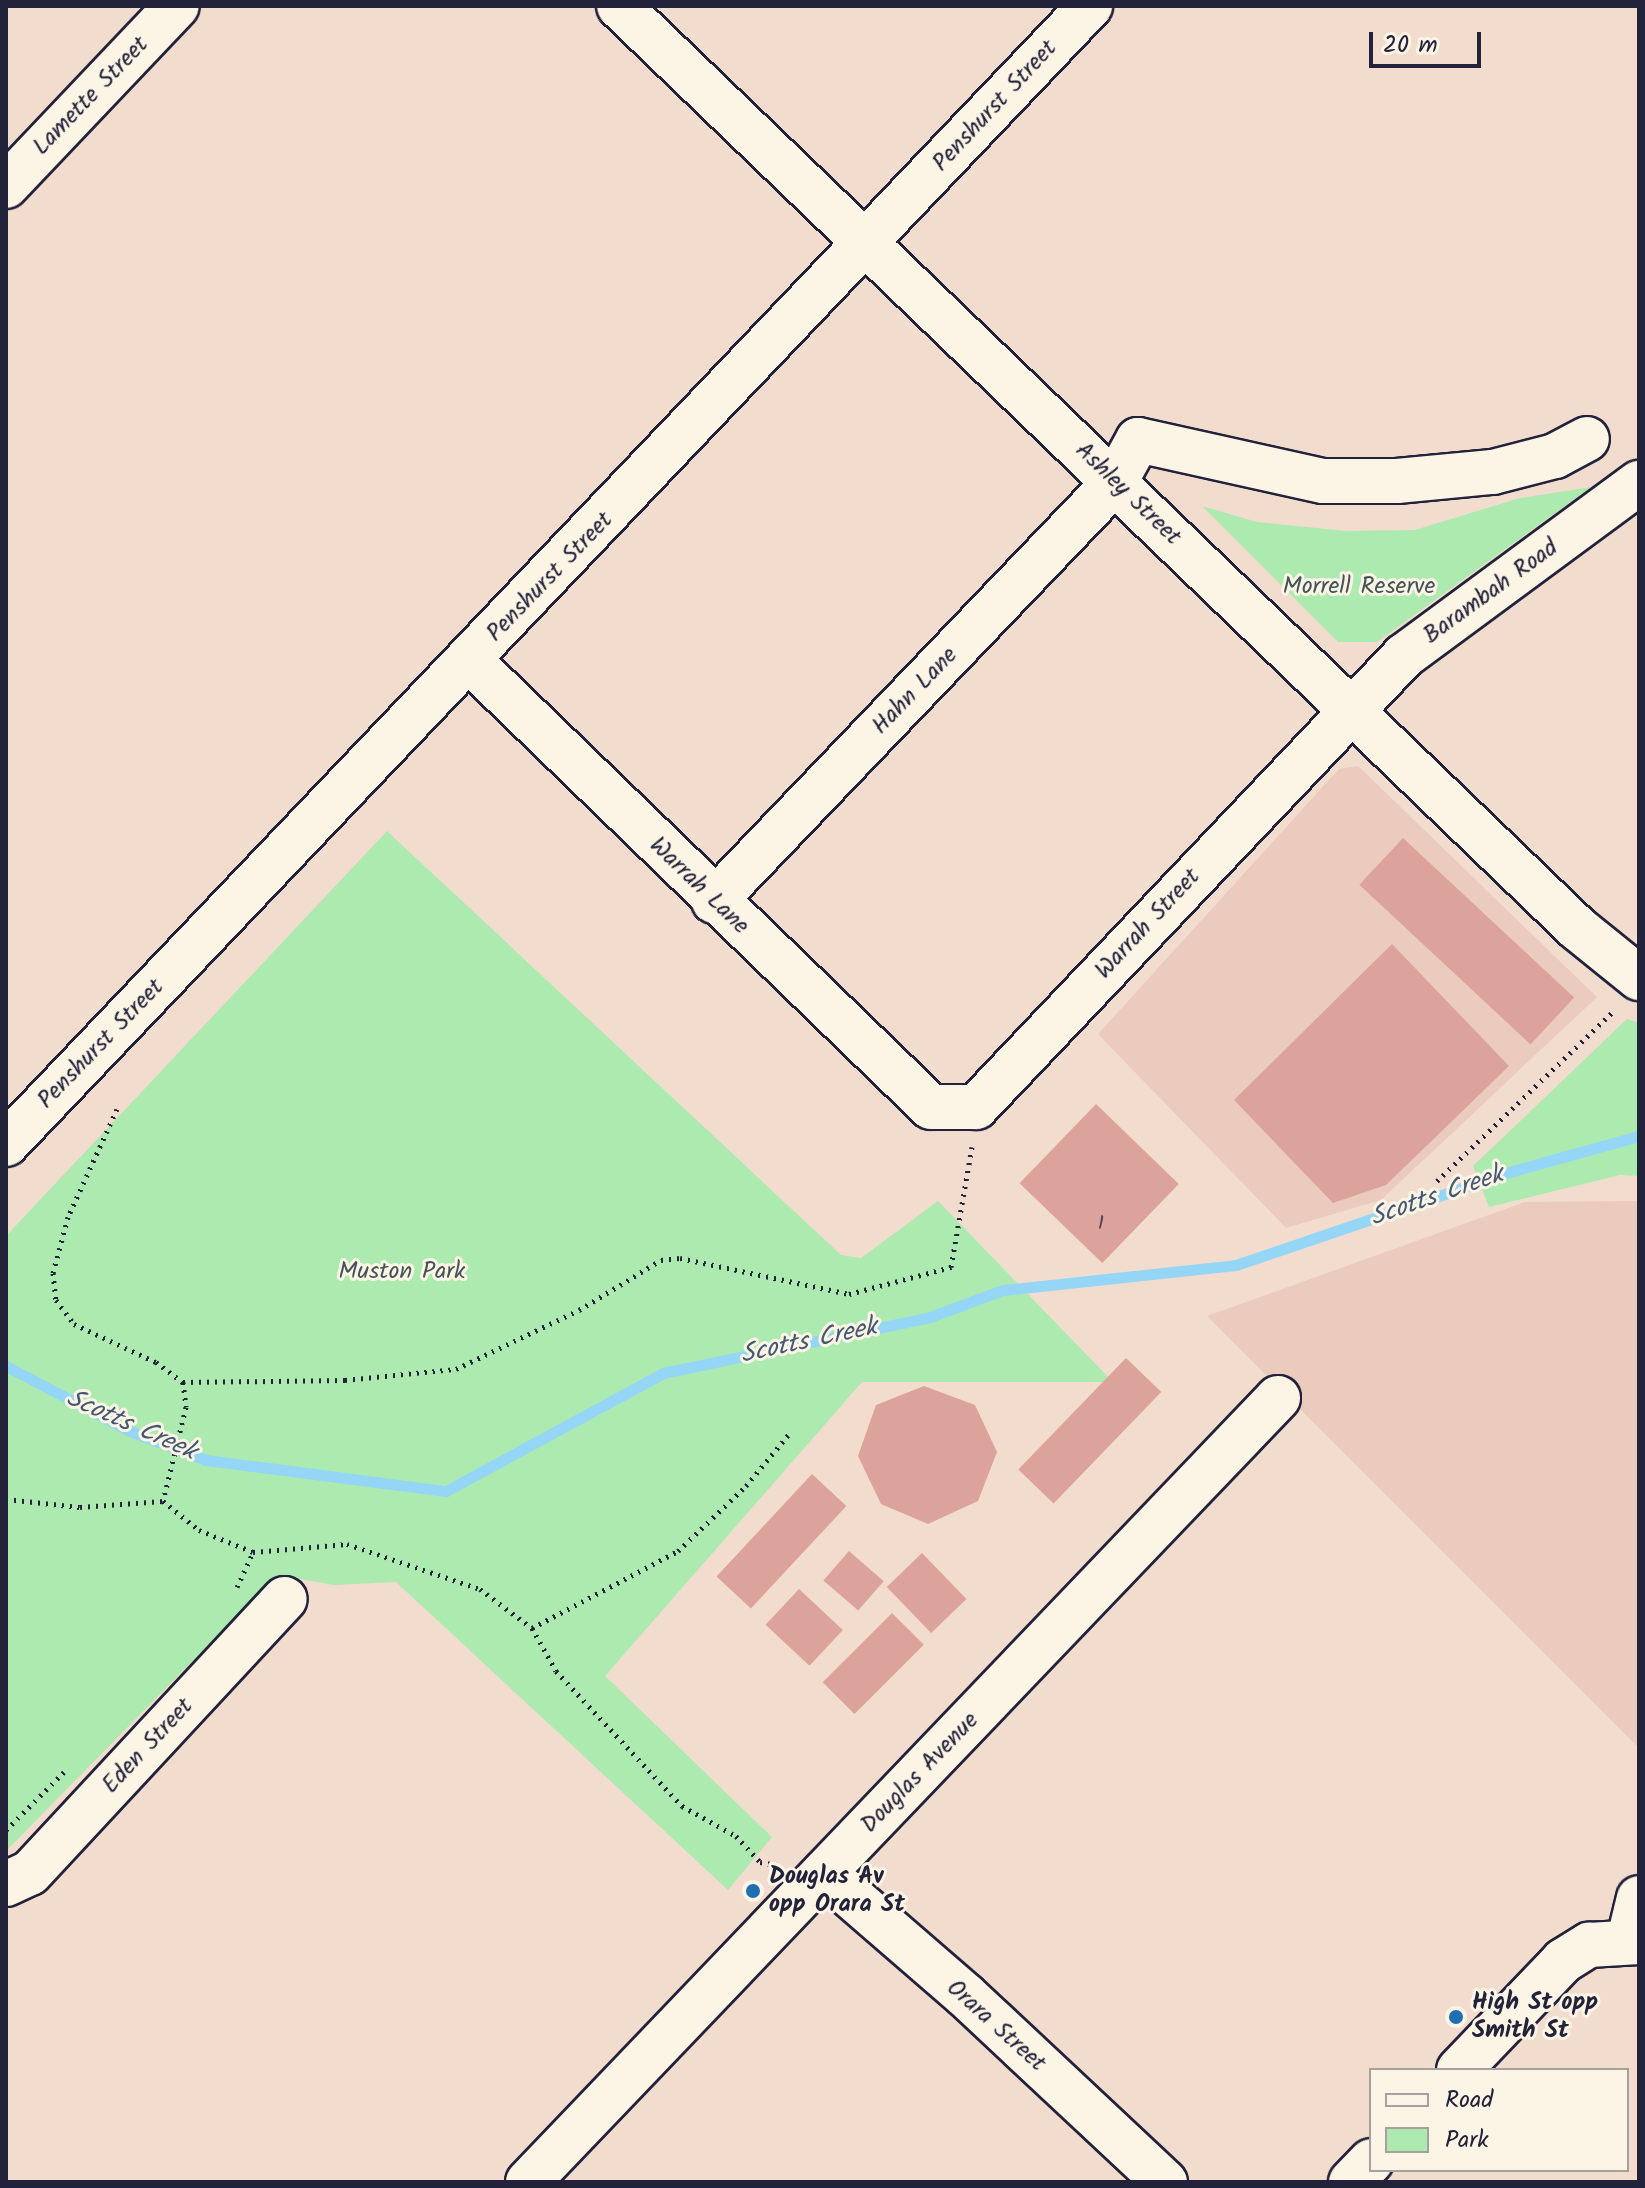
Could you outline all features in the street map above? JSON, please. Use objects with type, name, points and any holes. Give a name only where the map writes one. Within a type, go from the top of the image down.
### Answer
[{"type":"street","name":"Lamette Street","points":[[6,186],[177,6]]},
{"type":"street","name":"Ashley Street","points":[[619,6],[868,241],[1577,928],[1629,992]]},
{"type":"street","name":"Penshurst Street","points":[[6,1144],[470,661],[1090,6]]},
{"type":"street","name":"Hahn Lane","points":[[714,901],[1115,482],[1138,440],[1323,481],[1397,481],[1493,472],[1555,456],[1587,439]]},
{"type":"street","name":"Barambah Road","points":[[1351,709],[1404,656],[1639,483]]},
{"type":"street","name":"Warrah Lane","points":[[470,661],[714,901],[931,1107],[976,1107]]},
{"type":"street","name":"Warrah Street","points":[[976,1107],[1351,709]]},
{"type":"street","name":"Douglas Avenue","points":[[528,2182],[1278,1398]]},
{"type":"street","name":"Eden Street","points":[[6,1884],[30,1873],[285,1599]]},
{"type":"street","name":"Orara Street","points":[[824,1873],[965,1995],[1165,2182]]},
{"type":"street","points":[[1461,2068],[1563,1961],[1589,1945],[1636,1927]]},
{"type":"street","points":[[1351,2182],[1369,2163]]},
{"type":"path","points":[[1437,1181],[1629,992]]},
{"type":"path","points":[[117,1109],[68,1217],[53,1273],[56,1300],[74,1324],[156,1362],[183,1382],[345,1380],[456,1369],[579,1310],[661,1260],[680,1258],[849,1294],[951,1267],[976,1107]]},
{"type":"path","points":[[163,1501],[186,1407],[183,1382]]},
{"type":"path","points":[[532,1628],[678,1551],[746,1486],[789,1434]]},
{"type":"path","points":[[6,1499],[80,1507],[163,1501],[199,1530],[253,1552],[347,1544],[480,1589],[532,1628],[556,1671],[682,1806],[736,1836],[760,1862],[824,1873]]},
{"type":"shaded area","points":[[1358,766],[1597,997],[1381,1200],[1286,1228],[1098,1034],[1339,769]]},
{"type":"shaded area","points":[[1639,1201],[1639,1748],[1207,1316],[1525,1202]]},
{"type":"green space","name":"Morrell Reserve","points":[[1591,487],[1377,642],[1338,642],[1202,506],[1257,522],[1346,531],[1415,530],[1520,498]]},
{"type":"green space","name":"Muston Park","points":[[387,831],[841,1255],[861,1258],[938,1201],[1113,1382],[862,1382],[605,1676],[772,1837],[728,1890],[396,1582],[334,1585],[277,1575],[6,1851],[6,1236]]},
{"type":"green space","points":[[1627,1019],[1639,1023],[1639,1176],[1620,1175],[1489,1207],[1473,1166]]},
{"type":"building","points":[[1403,838],[1574,998],[1530,1044],[1359,885]]},
{"type":"building","points":[[1392,944],[1509,1066],[1386,1185],[1333,1203],[1234,1100]]},
{"type":"building","points":[[1096,1104],[1179,1184],[1102,1263],[1020,1183]]},
{"type":"building","points":[[1126,1358],[1161,1392],[1054,1504],[1018,1469]]},
{"type":"building","points":[[924,1386],[975,1405],[997,1452],[978,1501],[928,1524],[881,1504],[858,1456],[876,1405]]},
{"type":"building","points":[[812,1474],[846,1506],[751,1608],[717,1576]]},
{"type":"building","points":[[849,1551],[884,1581],[858,1611],[823,1580]]},
{"type":"building","points":[[922,1553],[966,1599],[931,1633],[887,1587]]},
{"type":"building","points":[[799,1589],[843,1630],[809,1666],[766,1625]]},
{"type":"building","points":[[892,1613],[924,1645],[855,1714],[823,1682]]},
{"type":"waterway","name":"Scotts Creek","points":[[6,1366],[130,1431],[206,1460],[446,1491],[663,1373],[930,1317],[1003,1290],[1236,1265],[1509,1172],[1639,1136]]},
{"type":"place","name":"Douglas Av opp Orara St","points":[[753,1891]]},
{"type":"place","name":"High St opp Smith St","points":[[1456,2017]]}]
